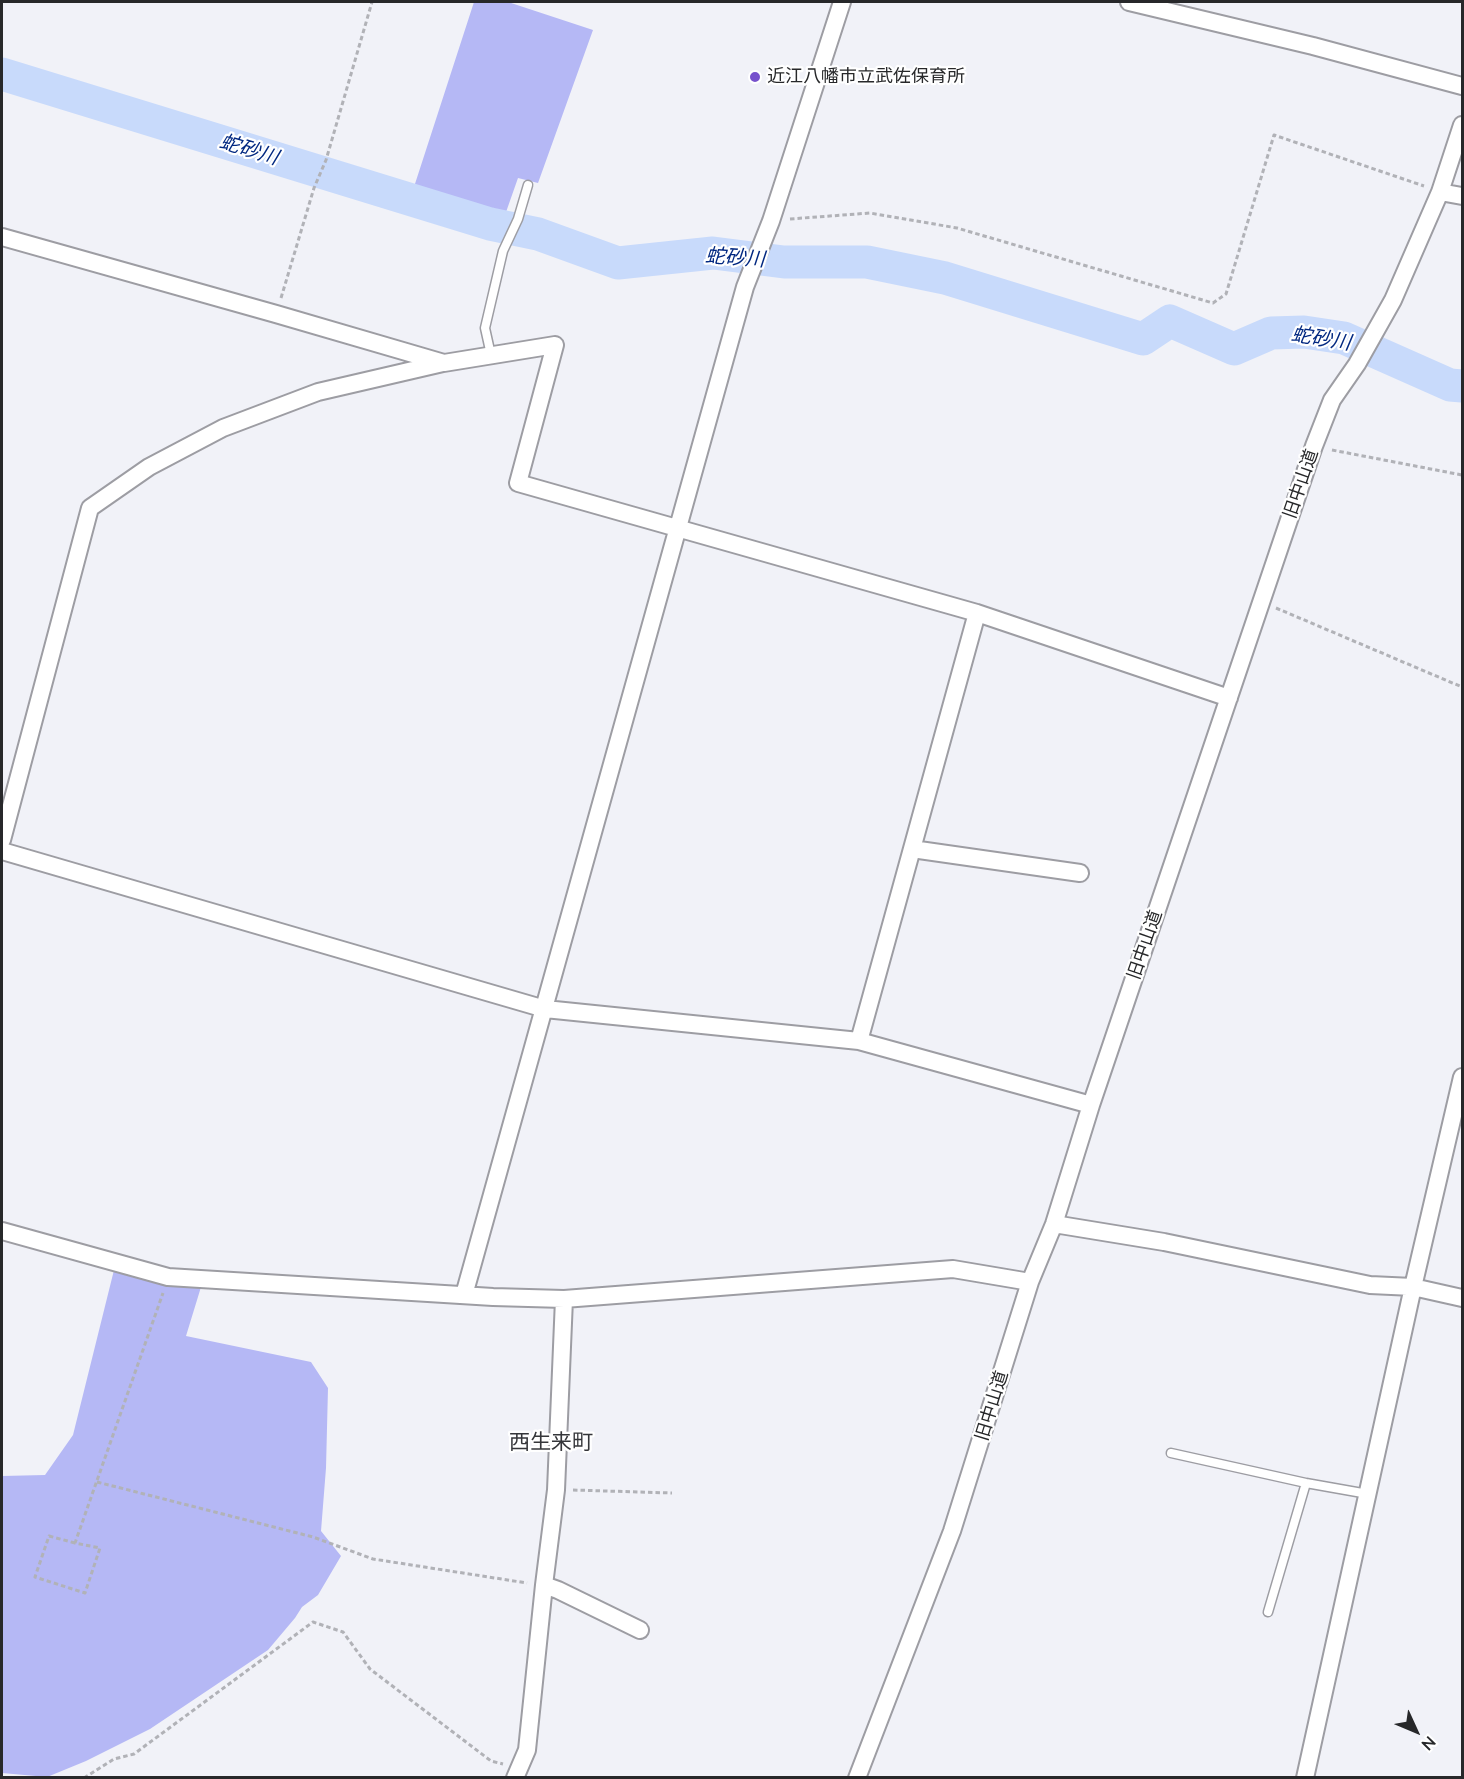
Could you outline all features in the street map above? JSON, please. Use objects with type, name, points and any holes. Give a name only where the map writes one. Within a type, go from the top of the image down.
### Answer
[{"type":"street","points":[[464,1295],[750,274],[771,221],[842,2]]},
{"type":"street","points":[[1129,2],[1313,46],[1462,86]]},
{"type":"street","name":"旧中山道","points":[[857,1778],[952,1531],[1030,1282],[1054,1224],[1091,1105],[1314,446],[1332,400],[1357,364],[1393,300],[1440,192],[1462,125]]},
{"type":"street","points":[[1440,192],[1462,196]]},
{"type":"street","points":[[2,237],[444,363]]},
{"type":"street","points":[[2,840],[90,508],[150,467],[223,428],[318,392],[444,363],[555,345],[518,483],[977,613],[1229,698]]},
{"type":"street","points":[[859,1041],[977,613]]},
{"type":"street","points":[[912,849],[1080,873]]},
{"type":"street","points":[[2,851],[545,1009],[859,1041],[1091,1105]]},
{"type":"street","points":[[1305,1778],[1413,1287],[1462,1077]]},
{"type":"street","points":[[1054,1224],[1164,1242],[1370,1285],[1413,1287],[1462,1298]]},
{"type":"street","points":[[2,1231],[168,1277],[494,1297],[564,1299],[952,1269],[1030,1282]]},
{"type":"street","points":[[517,1773],[527,1750],[543,1586],[556,1490],[564,1299]]},
{"type":"street","points":[[543,1586],[558,1590],[639,1630]]},
{"type":"lane","points":[[491,356],[485,328],[503,251],[518,219],[528,184]]},
{"type":"lane","points":[[1171,1453],[1306,1484],[1368,1494]]},
{"type":"lane","points":[[1268,1612],[1306,1484]]},
{"type":"path","points":[[276,314],[314,188],[326,160],[372,2]]},
{"type":"path","points":[[771,221],[870,213],[957,228],[1213,303],[1226,294],[1274,135],[1440,192]]},
{"type":"path","points":[[1314,446],[1462,475]]},
{"type":"path","points":[[1261,602],[1462,687]]},
{"type":"path","points":[[75,1543],[168,1277]]},
{"type":"path","points":[[97,1482],[313,1537],[373,1559],[543,1586]]},
{"type":"path","points":[[556,1490],[672,1493]]},
{"type":"path","points":[[49,1536],[75,1543],[100,1548],[85,1593],[35,1577],[49,1536]]},
{"type":"path","points":[[84,1778],[114,1759],[134,1754],[313,1622],[343,1632],[370,1669],[491,1761],[517,1773]]},
{"type":"shaded area","points":[[474,2],[508,2],[593,30],[538,183],[518,178],[505,215],[413,190]]},
{"type":"shaded area","points":[[114,1270],[201,1287],[186,1336],[311,1362],[328,1388],[326,1468],[321,1531],[341,1556],[318,1595],[302,1607],[268,1650],[150,1729],[86,1761],[47,1777],[2,1773],[2,1476],[45,1475],[73,1435]]},
{"type":"waterway","name":"蛇砂川","points":[[2,74],[490,224],[538,234],[618,263],[713,253],[784,262],[867,262],[945,278],[1143,339],[1170,321],[1234,349],[1271,333],[1304,332],[1344,338],[1450,385],[1462,386]]},
{"type":"place","name":"近江八幡市立武佐保育所","points":[[755,77]]},
{"type":"district","name":"西生来町","points":[[551,1443]]}]
